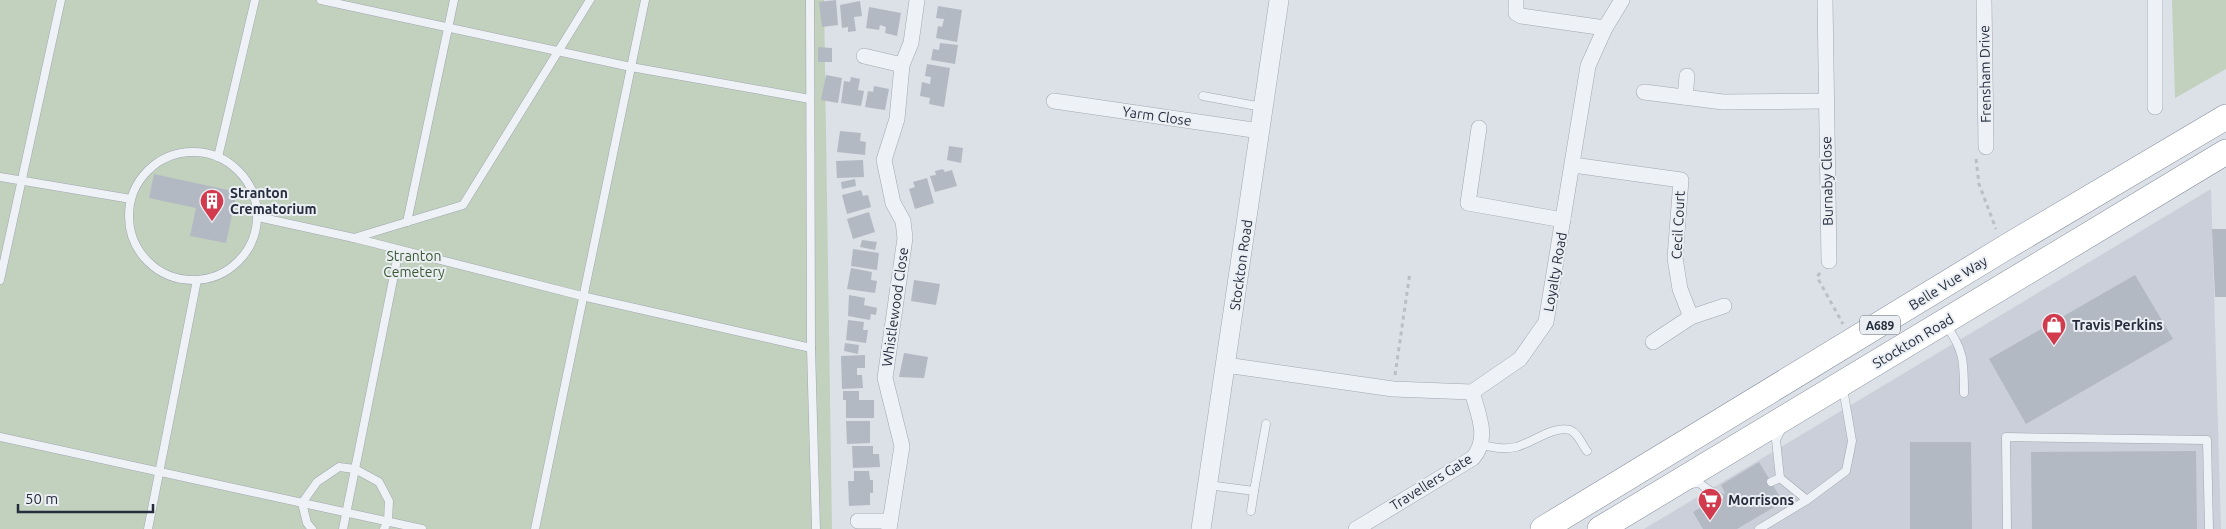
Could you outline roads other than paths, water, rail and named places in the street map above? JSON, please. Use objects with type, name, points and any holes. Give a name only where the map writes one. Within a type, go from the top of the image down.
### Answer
[{"type":"highway","name":"Belle Vue Way","points":[[1543,529],[2008,246],[2226,116]]},
{"type":"highway","name":"Stockton Road","points":[[1600,529],[2226,152]]},
{"type":"street","name":"Whistlewood Close","points":[[889,525],[902,446],[885,378],[905,238],[903,221],[893,202],[884,160],[897,119],[902,65],[911,43],[917,0]]},
{"type":"street","name":"Stockton Road","points":[[1201,529],[1279,0]]},
{"type":"street","points":[[1516,0],[1516,13],[1521,16],[1605,28]]},
{"type":"street","name":"Loyalty Road","points":[[1472,392],[1520,358],[1546,322],[1588,66],[1605,28],[1622,0]]},
{"type":"street","name":"Burnaby Close","points":[[1825,0],[1829,261]]},
{"type":"street","name":"Frensham Drive","points":[[1984,0],[1986,147]]},
{"type":"street","points":[[2155,0],[2155,107]]},
{"type":"street","points":[[864,56],[902,65]]},
{"type":"street","points":[[1685,97],[1687,76]]},
{"type":"street","points":[[1644,92],[1724,102],[1826,100]]},
{"type":"street","name":"Yarm Close","points":[[1054,101],[1260,132]]},
{"type":"street","points":[[1479,128],[1468,203],[1564,220]]},
{"type":"street","name":"Cecil Court","points":[[1573,164],[1681,180],[1675,258],[1680,289],[1691,317]]},
{"type":"street","points":[[1653,342],[1691,317],[1724,306]]},
{"type":"street","points":[[1226,365],[1393,389],[1472,392]]},
{"type":"street","name":"Travellers Gate","points":[[1356,529],[1472,458],[1481,445],[1482,429],[1472,392]]},
{"type":"street","points":[[858,521],[889,525]]},
{"type":"lane","points":[[0,280],[23,182],[61,0]]},
{"type":"lane","points":[[218,156],[254,0]]},
{"type":"lane","points":[[321,0],[448,26],[630,67],[810,99]]},
{"type":"lane","points":[[408,222],[454,0]]},
{"type":"lane","points":[[354,238],[463,205],[590,0]]},
{"type":"lane","points":[[535,529],[645,0]]},
{"type":"lane","points":[[810,0],[811,348],[816,529]]},
{"type":"lane","points":[[1203,96],[1264,107]]},
{"type":"lane","points":[[200,152],[218,156],[237,169],[254,195],[258,217],[253,242],[240,260],[219,275],[197,280],[169,275],[150,263],[136,245],[131,232],[131,199],[141,178],[158,162],[178,154],[200,152]]},
{"type":"lane","points":[[0,176],[23,182],[131,199]]},
{"type":"lane","points":[[258,217],[354,238],[582,296],[811,348]]},
{"type":"lane","points":[[343,529],[399,250]]},
{"type":"lane","points":[[148,529],[197,280]]},
{"type":"lane","points":[[1944,322],[1961,348],[1964,362],[1964,393]]},
{"type":"lane","points":[[1759,529],[1807,500],[1846,471],[1852,441],[1842,384]]},
{"type":"lane","points":[[1787,417],[1776,440],[1780,478],[1807,500]]},
{"type":"lane","points":[[1252,511],[1266,424]]},
{"type":"lane","points":[[1481,445],[1507,448],[1516,447],[1554,432],[1569,429],[1575,432],[1587,451]]},
{"type":"lane","points":[[0,438],[346,512],[386,525],[422,529]]},
{"type":"lane","points":[[2008,529],[2006,438],[2207,440],[2209,529]]},
{"type":"lane","points":[[312,529],[307,523],[302,503],[317,482],[339,467],[355,469],[379,482],[388,501],[386,525]]},
{"type":"lane","points":[[1771,482],[1780,478]]},
{"type":"lane","points":[[1674,484],[1699,484],[1719,496]]},
{"type":"lane","points":[[1208,485],[1254,491]]},
{"type":"place","name":"Stranton Crematorium","points":[[212,222]]},
{"type":"place","name":"Travis Perkins","points":[[2054,346]]},
{"type":"place","name":"Morrisons","points":[[1710,521]]},
{"type":"park label","name":"Stranton Cemetery","points":[[414,264]]}]
